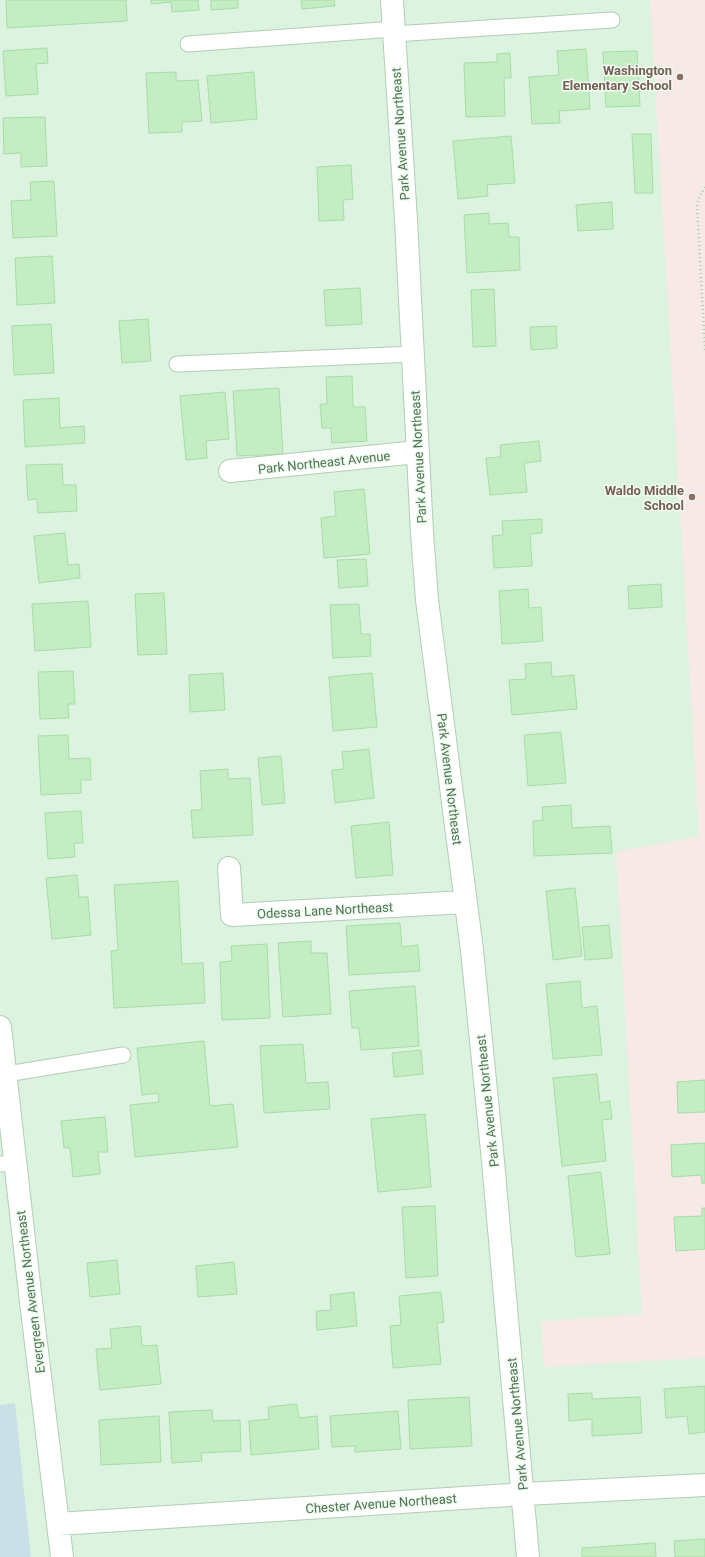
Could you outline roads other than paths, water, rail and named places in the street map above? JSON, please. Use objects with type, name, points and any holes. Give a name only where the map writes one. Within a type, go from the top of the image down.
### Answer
[{"type":"street","name":"Park Avenue Northeast","points":[[392,0],[427,600],[472,950],[524,1494],[528,1557]]},
{"type":"street","name":"Park Northeast Avenue","points":[[230,471],[418,452]]},
{"type":"street","name":"Odessa Lane Northeast","points":[[229,868],[232,915],[465,902]]},
{"type":"street","name":"Evergreen Avenue Northeast","points":[[0,1027],[8,1163],[62,1557]]},
{"type":"street","name":"Chester Avenue Northeast","points":[[58,1524],[524,1494],[705,1485]]},
{"type":"lane","points":[[188,44],[612,20]]},
{"type":"lane","points":[[177,364],[413,354]]},
{"type":"lane","points":[[3,1075],[123,1055]]},
{"type":"place","name":"Washington Elementary School","points":[[680,77]]},
{"type":"place","name":"Waldo Middle School","points":[[692,497]]}]
